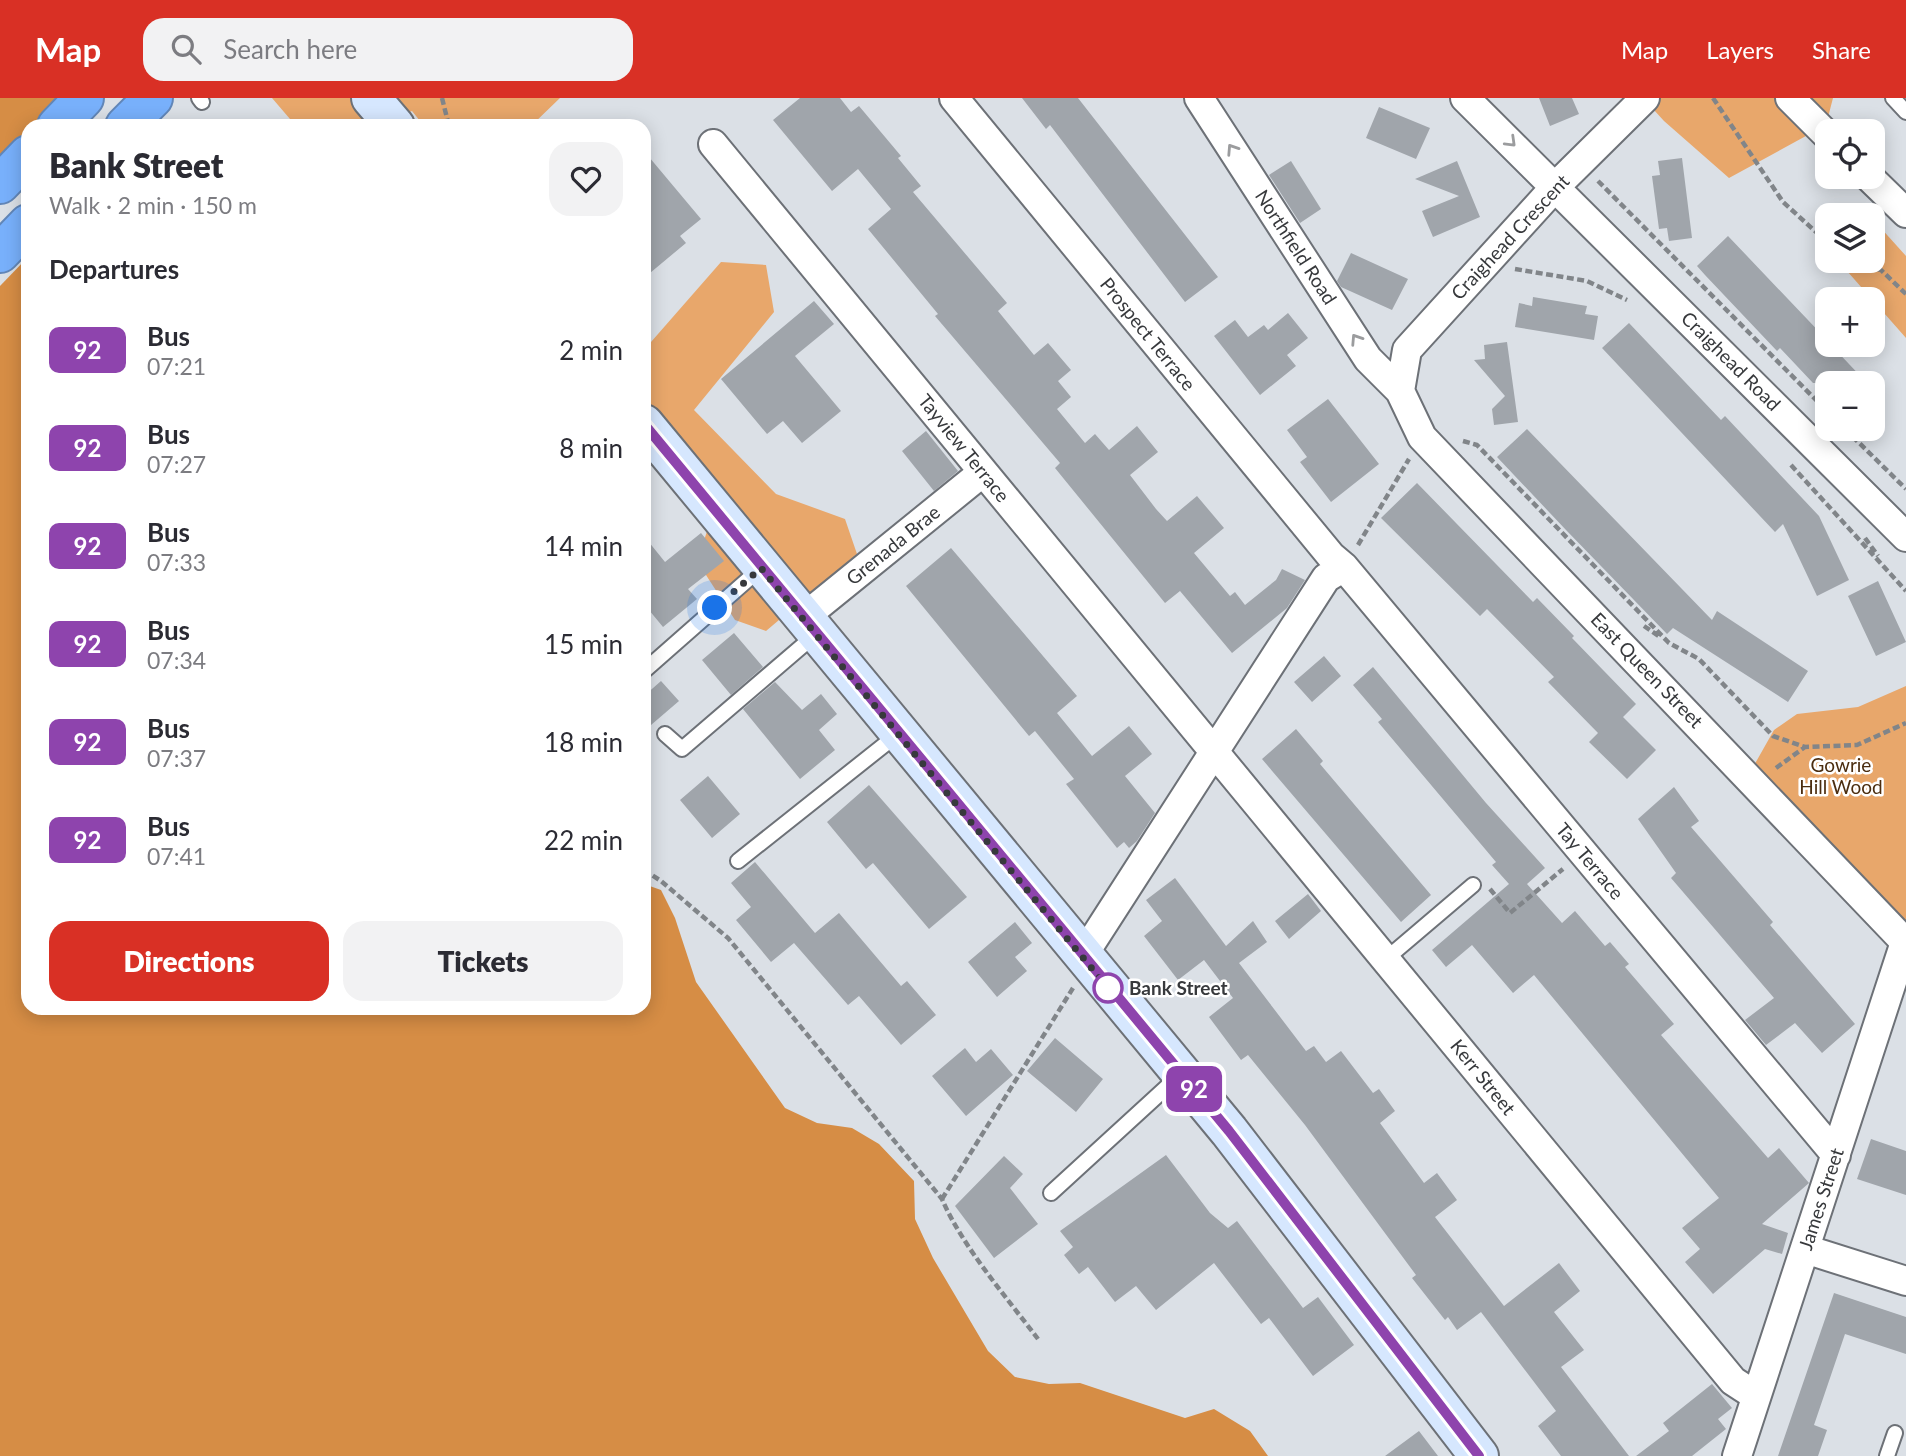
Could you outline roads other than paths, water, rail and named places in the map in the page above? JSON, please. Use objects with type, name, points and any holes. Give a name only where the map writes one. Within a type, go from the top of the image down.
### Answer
[{"type":"highway","points":[[64,119],[84,98]]},
{"type":"highway","points":[[132,119],[153,98]]},
{"type":"highway","points":[[0,184],[21,162]]},
{"type":"highway","points":[[0,253],[21,231]]},
{"type":"main road","points":[[371,98],[389,119]]},
{"type":"main road","points":[[651,433],[1181,1074],[1357,1293],[1479,1456]]},
{"type":"street","name":"Prospect Terrace","points":[[954,98],[1331,556],[1349,559]]},
{"type":"street","name":"Northfield Road","points":[[1199,98],[1368,359],[1400,391]]},
{"type":"street","name":"Craighead Road","points":[[1465,98],[1906,537]]},
{"type":"street","name":"Craighead Crescent","points":[[1400,391],[1407,350],[1556,186],[1645,98]]},
{"type":"street","points":[[1790,98],[1815,123]]},
{"type":"street","name":"Tayview Terrace","points":[[713,145],[1214,753]]},
{"type":"street","points":[[1881,189],[1906,213]]},
{"type":"street","name":"East Queen Street","points":[[1400,391],[1422,437],[1905,943]]},
{"type":"street","name":"Grenada Brae","points":[[809,626],[983,472]]},
{"type":"street","points":[[1085,961],[1326,578],[1349,559]]},
{"type":"street","name":"Tay Terrace","points":[[1349,559],[1583,852],[1836,1155]]},
{"type":"street","name":"Kerr Street","points":[[1214,753],[1733,1381],[1756,1396]]},
{"type":"street","name":"James Street","points":[[1737,1456],[1905,943]]},
{"type":"street","points":[[1805,1248],[1906,1281]]},
{"type":"lane","points":[[1893,98],[1906,112]]},
{"type":"lane","points":[[651,665],[761,568]]},
{"type":"lane","points":[[665,734],[682,749],[778,670],[809,626]]},
{"type":"lane","points":[[738,861],[898,734]]},
{"type":"lane","points":[[1386,959],[1473,885]]},
{"type":"lane","points":[[1051,1193],[1181,1074]]},
{"type":"lane","points":[[1887,1456],[1895,1433]]},
{"type":"place","name":"Bank Street","points":[[1108,988]]},
{"type":"park label","name":"Gowrie Hill Wood","points":[[1841,776]]}]
